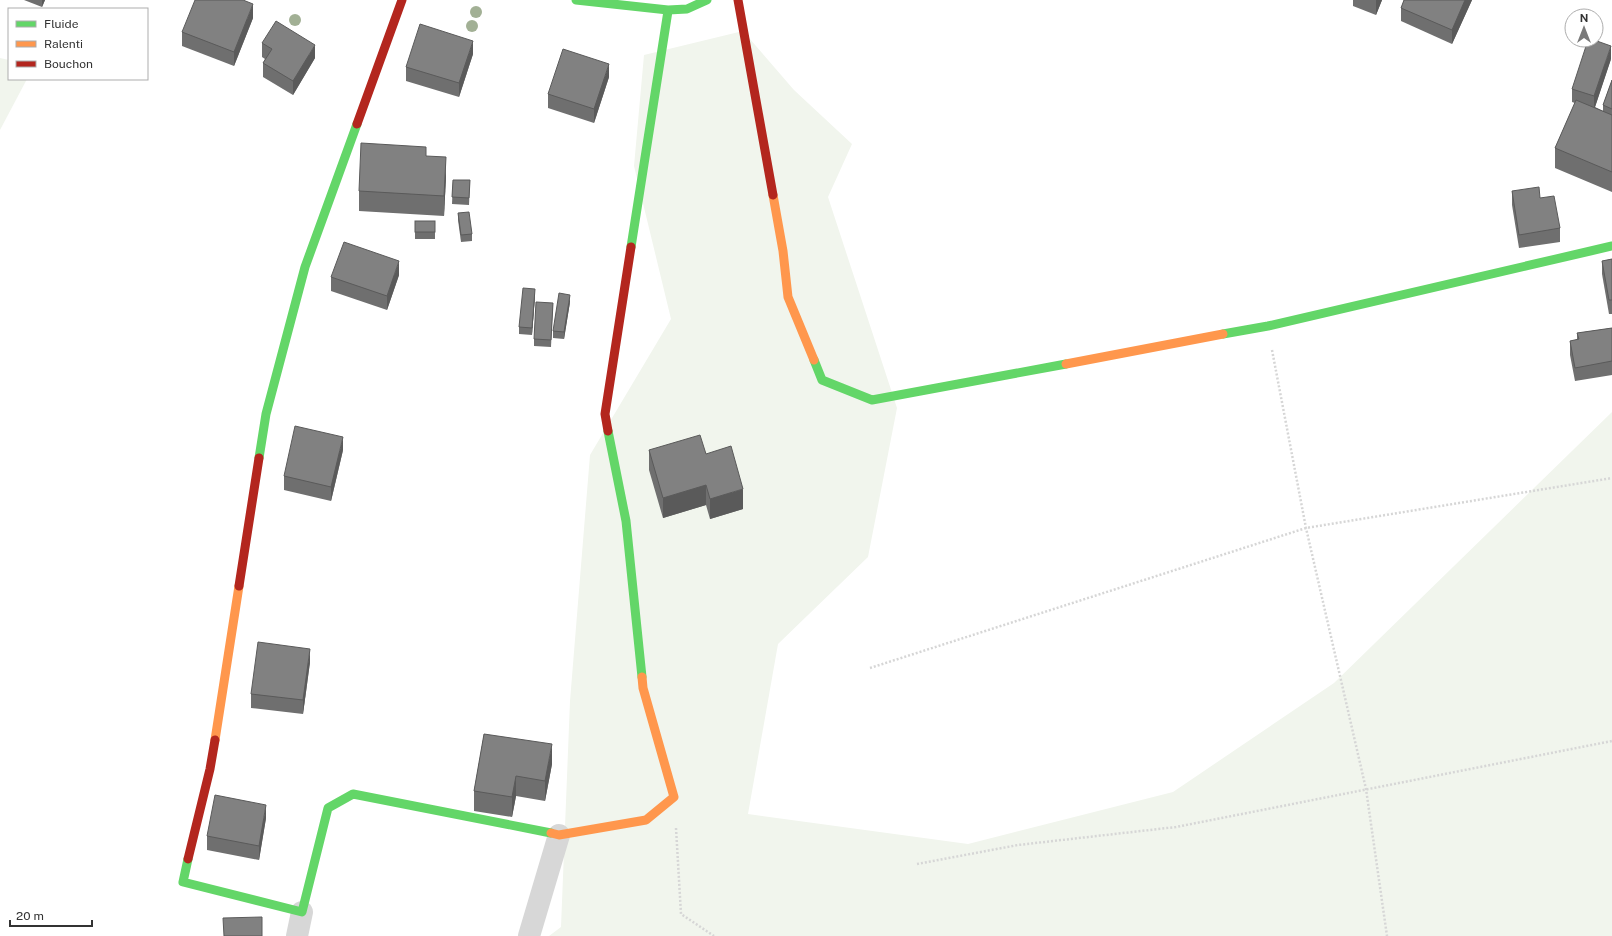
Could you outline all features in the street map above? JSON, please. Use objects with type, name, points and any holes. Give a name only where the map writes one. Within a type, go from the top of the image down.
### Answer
[{"type":"street","points":[[302,912],[183,882],[210,769],[266,414],[305,268],[402,0]]},
{"type":"street","points":[[576,0],[668,11],[698,6],[707,0]]},
{"type":"street","points":[[738,0],[782,251],[788,297],[822,380],[872,400],[1268,326],[1612,246]]},
{"type":"street","points":[[297,936],[328,808],[353,794],[558,835],[646,820],[674,797],[643,688],[626,521],[605,414],[668,11]]},
{"type":"street","points":[[529,936],[558,835]]},
{"type":"path","points":[[1268,326],[1306,528],[1366,789],[1387,936]]},
{"type":"path","points":[[870,668],[1306,528],[1612,478]]},
{"type":"path","points":[[917,864],[1018,845],[1176,827],[1612,741]]},
{"type":"path","points":[[674,797],[681,914],[714,936]]},
{"type":"shaded area","points":[[743,31],[794,90],[852,144],[828,197],[897,408],[868,557],[778,644],[748,814],[968,844],[1173,792],[1334,683],[1612,412],[1612,936],[549,936],[561,927],[570,701],[590,455],[671,319],[634,166],[644,55]]},
{"type":"shaded area","points":[[0,58],[8,60],[8,80],[26,80],[0,130]]},
{"type":"building","points":[[195,0],[243,0],[253,4],[234,52],[182,32]]},
{"type":"building","points":[[1404,0],[1465,0],[1452,30],[1401,8]]},
{"type":"building","points":[[276,21],[315,45],[293,81],[263,63],[272,49],[262,43]]},
{"type":"building","points":[[420,24],[473,41],[459,83],[406,67]]},
{"type":"building","points":[[1604,44],[1611,46],[1594,96],[1572,89],[1585,48],[1604,48]]},
{"type":"building","points":[[563,49],[609,64],[594,109],[548,94]]},
{"type":"building","points":[[1612,80],[1612,109],[1603,105]]},
{"type":"building","points":[[1576,100],[1612,115],[1612,172],[1555,148]]},
{"type":"building","points":[[361,143],[426,147],[426,156],[446,157],[444,196],[359,191]]},
{"type":"building","points":[[453,180],[470,180],[469,198],[452,197]]},
{"type":"building","points":[[1539,187],[1540,198],[1554,196],[1560,228],[1519,235],[1512,191]]},
{"type":"building","points":[[469,212],[472,234],[461,235],[458,213]]},
{"type":"building","points":[[415,221],[435,221],[435,232],[415,232]]},
{"type":"building","points":[[344,242],[399,261],[387,296],[331,277]]},
{"type":"building","points":[[1612,259],[1612,300],[1609,300],[1602,261]]},
{"type":"building","points":[[523,288],[535,289],[532,328],[519,327]]},
{"type":"building","points":[[559,293],[570,295],[564,332],[553,331]]},
{"type":"building","points":[[536,302],[553,303],[551,340],[534,339]]},
{"type":"building","points":[[1612,328],[1612,361],[1575,368],[1570,341],[1579,339],[1577,333]]},
{"type":"building","points":[[295,426],[343,437],[331,487],[284,476]]},
{"type":"building","points":[[700,435],[706,454],[731,446],[743,489],[710,499],[706,485],[663,498],[649,450]]},
{"type":"building","points":[[258,642],[310,649],[303,700],[251,694]]},
{"type":"building","points":[[484,734],[552,744],[545,781],[516,776],[512,797],[474,791]]},
{"type":"building","points":[[215,795],[266,805],[259,846],[207,836]]},
{"type":"building","points":[[262,917],[262,936],[224,936],[223,918]]},
{"type":"traffic: fast","points":[[576,0],[668,10],[687,9],[707,0]]},
{"type":"traffic: fast","points":[[631,247],[668,11]]},
{"type":"traffic: fast","points":[[259,458],[266,414],[305,267],[357,124]]},
{"type":"traffic: fast","points":[[1223,334],[1268,326],[1612,246]]},
{"type":"traffic: fast","points":[[814,360],[822,380],[872,400],[1066,364]]},
{"type":"traffic: fast","points":[[608,431],[626,521],[642,677]]},
{"type":"traffic: fast","points":[[188,859],[183,882],[302,912],[328,808],[353,794],[551,833]]},
{"type":"traffic: slow","points":[[773,195],[783,251],[788,297],[814,360]]},
{"type":"traffic: slow","points":[[1066,364],[1223,334]]},
{"type":"traffic: slow","points":[[215,740],[239,586]]},
{"type":"traffic: slow","points":[[551,833],[559,835],[646,820],[674,797],[643,688],[642,677]]},
{"type":"traffic: jam","points":[[357,124],[402,0]]},
{"type":"traffic: jam","points":[[738,0],[773,195]]},
{"type":"traffic: jam","points":[[608,431],[605,414],[631,247]]},
{"type":"traffic: jam","points":[[239,586],[259,458]]},
{"type":"traffic: jam","points":[[188,859],[210,769],[215,740]]}]
